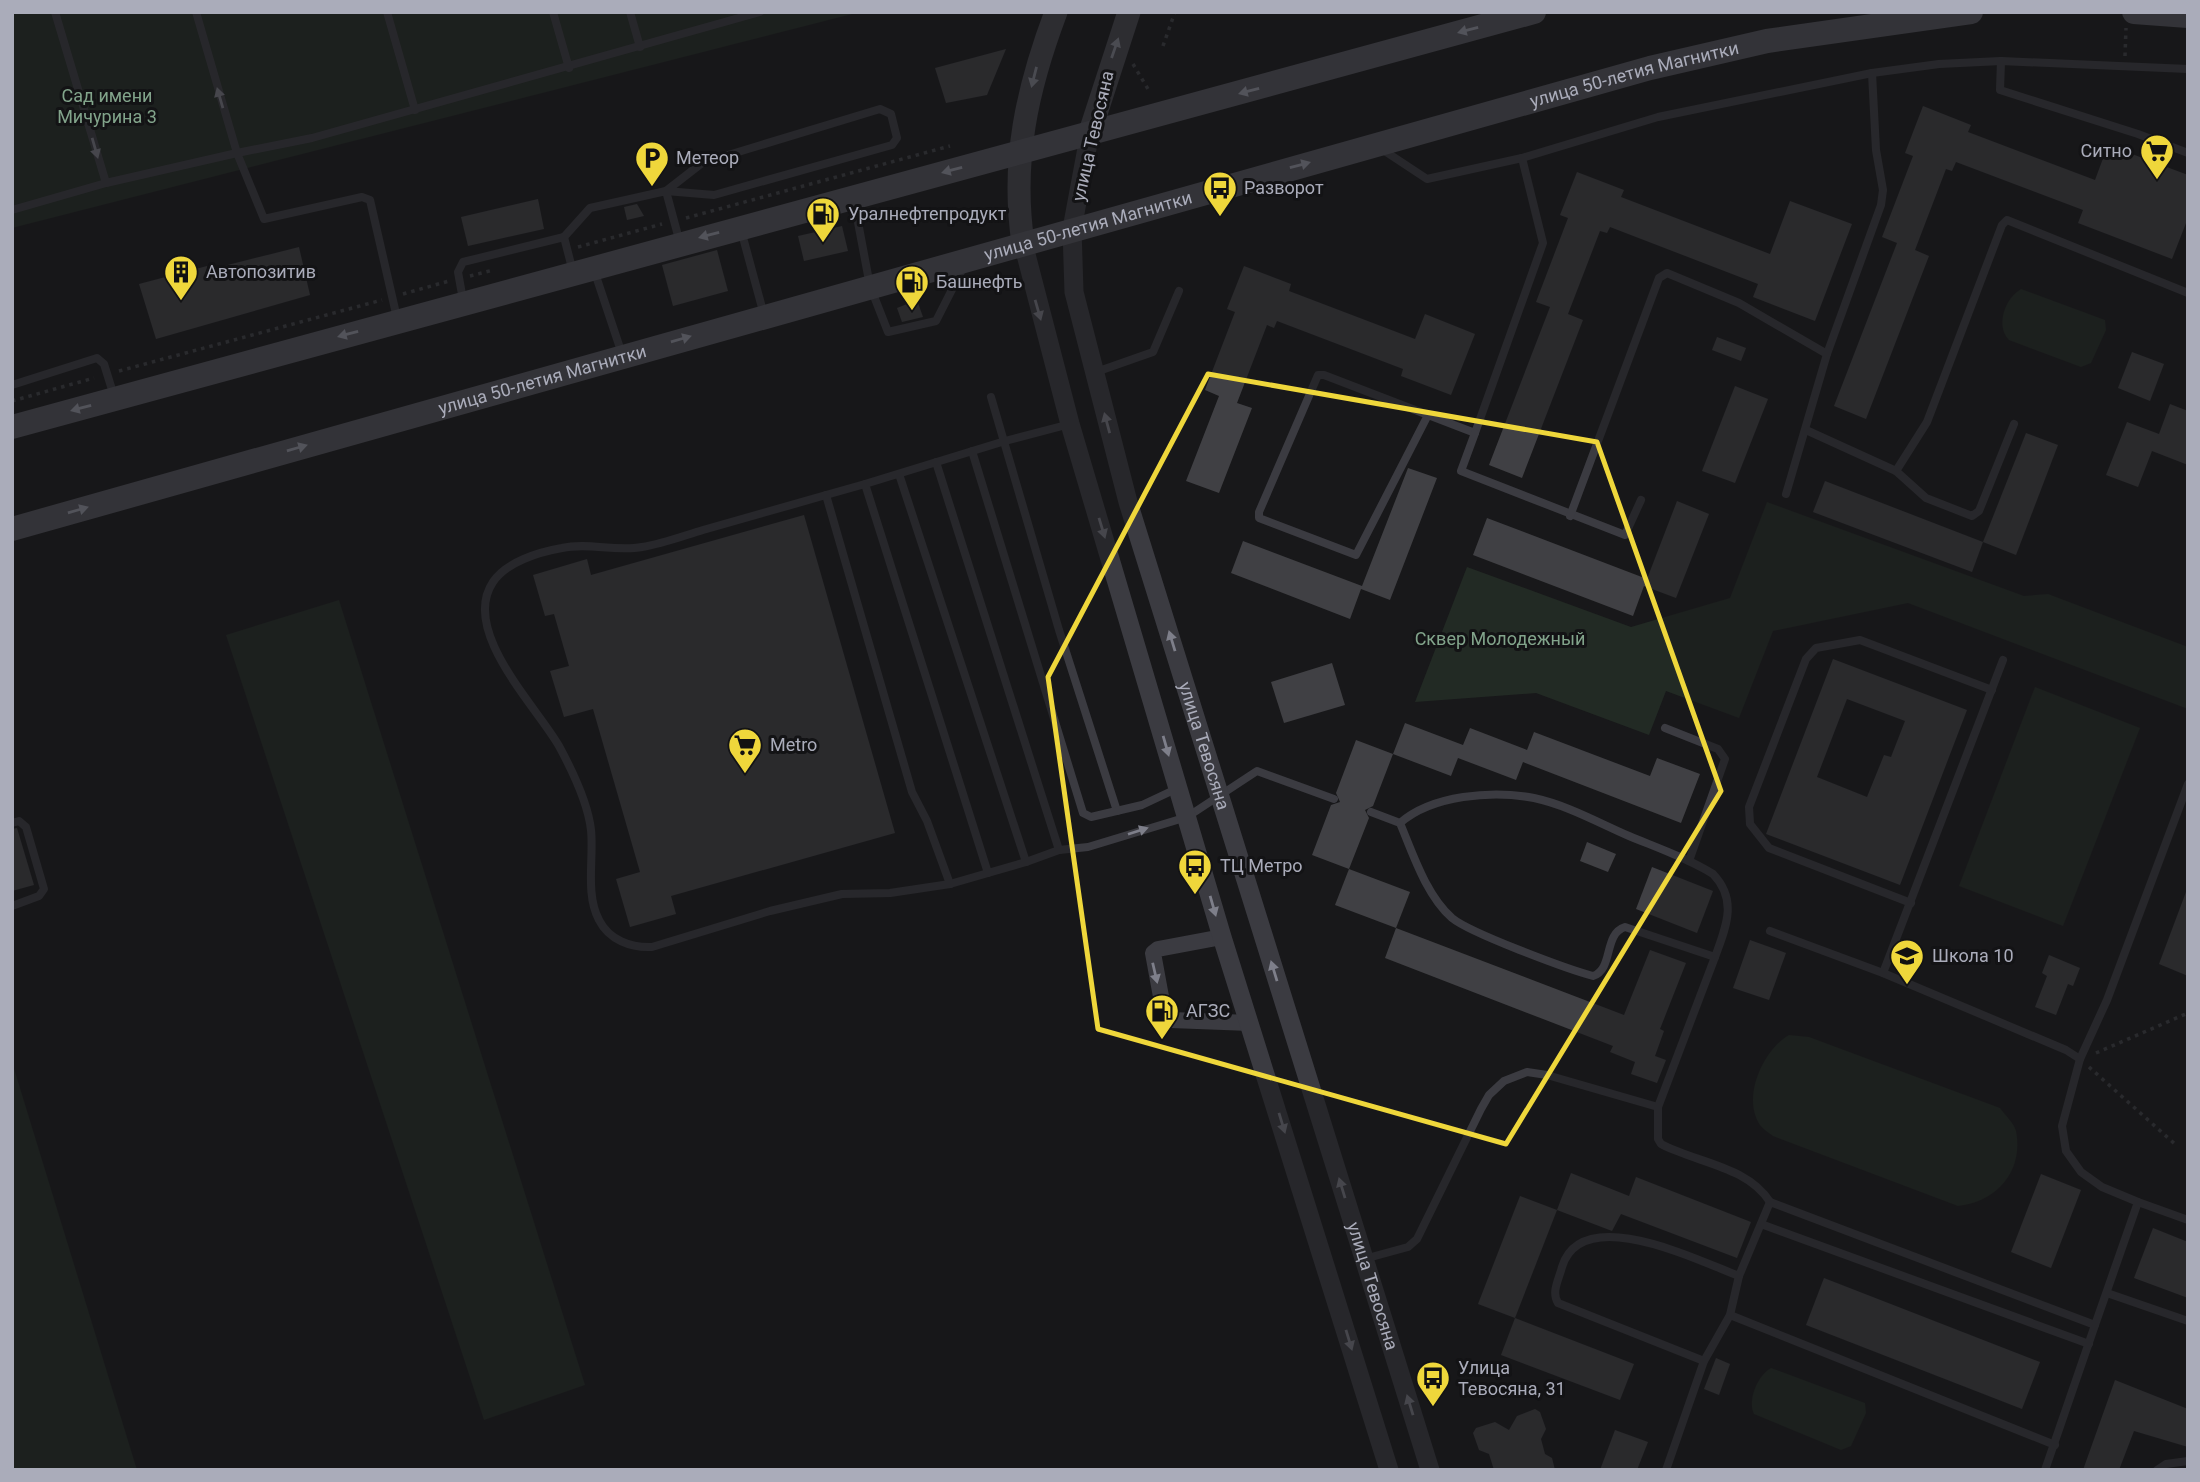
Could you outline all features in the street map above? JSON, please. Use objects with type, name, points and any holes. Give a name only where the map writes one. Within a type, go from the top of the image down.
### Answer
[{"type":"main road","name":"улица Тевосяна","points":[[1023,243],[1018,153],[1034,71],[1056,12]]},
{"type":"main road","name":"улица Тевосяна","points":[[1090,132],[1129,12]]},
{"type":"main road","points":[[12,427],[115,399],[395,309],[578,263],[677,232],[740,227],[1534,12]]},
{"type":"main road","name":"улица 50-летия Магнитки","points":[[12,529],[1650,68],[1767,41],[1971,12]]},
{"type":"main road","points":[[2130,19],[2188,16]]},
{"type":"street","name":"улица Тевосяна","points":[[1090,132],[1072,229],[1074,292],[1093,373],[1128,502],[1430,1470]]},
{"type":"street","name":"улица Тевосяна","points":[[1023,243],[1070,424],[1222,937],[1389,1470]]},
{"type":"street","points":[[1222,937],[1158,949],[1153,953],[1164,1013],[1171,1020],[1250,1023]]},
{"type":"lane","points":[[55,12],[106,183]]},
{"type":"lane","points":[[196,12],[236,153],[264,219],[362,197],[370,200],[395,309]]},
{"type":"lane","points":[[387,12],[415,110]]},
{"type":"lane","points":[[553,12],[569,68]]},
{"type":"lane","points":[[630,12],[640,47]]},
{"type":"lane","points":[[12,210],[106,183],[312,138],[569,68],[760,12]]},
{"type":"lane","points":[[1375,145],[1427,180],[1522,158],[1658,117],[1872,73],[1939,64],[2001,61],[2188,69]]},
{"type":"lane","points":[[2001,61],[2000,90],[2138,134],[2188,153]]},
{"type":"lane","points":[[1786,494],[1807,430],[1827,354],[1881,205],[1883,190],[1876,150],[1872,73]]},
{"type":"lane","points":[[461,291],[458,269],[463,262],[564,237],[590,208],[666,191],[714,195],[892,145],[897,135],[889,112],[880,109],[702,163],[666,191]]},
{"type":"lane","points":[[1522,158],[1543,243],[1461,471],[1570,516],[1625,535],[1641,499]]},
{"type":"lane","points":[[666,191],[677,232]]},
{"type":"lane","points":[[853,196],[870,286],[884,327],[894,333],[937,319],[968,259]]},
{"type":"lane","points":[[1896,471],[1927,422],[2007,220],[2188,293]]},
{"type":"lane","points":[[740,227],[764,316]]},
{"type":"lane","points":[[564,237],[623,356]]},
{"type":"lane","points":[[1570,516],[1663,273],[1739,303],[1827,354]]},
{"type":"lane","points":[[1093,373],[1153,352],[1179,291]]},
{"type":"lane","points":[[12,385],[94,359],[103,361],[115,399]]},
{"type":"lane","points":[[1427,415],[1356,555],[1276,527],[1259,518],[1315,376],[1324,374],[1475,433]]},
{"type":"lane","points":[[991,397],[1059,630],[1117,811]]},
{"type":"lane","points":[[1070,424],[642,547],[563,547],[504,570],[488,590],[485,606],[489,627],[500,662],[552,734],[568,763],[591,828],[593,899],[598,920],[610,934],[625,944],[638,948],[652,947],[770,911],[842,894],[890,893],[950,884],[1059,850],[1088,847],[1187,817],[1257,771],[1334,799]]},
{"type":"lane","points":[[1807,430],[1896,471],[1926,498],[1975,515],[2014,424]]},
{"type":"lane","points":[[972,451],[1082,808],[1087,816],[1117,811],[1161,798],[1178,787]]},
{"type":"lane","points":[[936,462],[1059,850]]},
{"type":"lane","points":[[899,474],[1026,862]]},
{"type":"lane","points":[[865,484],[988,873]]},
{"type":"lane","points":[[826,495],[912,792],[927,821],[950,884]]},
{"type":"lane","points":[[1910,903],[1769,848],[1750,824],[1749,807],[1806,659],[1816,648],[1860,640],[1992,690]]},
{"type":"lane","points":[[1883,973],[2003,660]]},
{"type":"lane","points":[[1665,728],[1718,749],[1725,759],[1689,861]]},
{"type":"lane","points":[[2188,784],[2107,1000],[2080,1059],[2062,1126],[2066,1152],[2081,1172],[2102,1187],[2188,1220]]},
{"type":"lane","points":[[1400,823],[1414,811],[1432,803],[1455,798],[1533,798],[1689,861],[1713,874],[1728,898],[1727,923],[1658,1107],[1657,1136],[1661,1144],[1747,1178],[1761,1188],[1770,1202],[2095,1325]]},
{"type":"lane","points":[[1371,813],[1400,823],[1425,879],[1442,906],[1464,926],[1593,976],[1603,970],[1615,933],[1625,927],[1715,957]]},
{"type":"lane","points":[[12,823],[19,821],[26,827],[44,889],[39,896],[12,906]]},
{"type":"lane","points":[[1770,931],[1883,973],[2066,1050],[2080,1059]]},
{"type":"lane","points":[[1364,1259],[1408,1247],[1417,1239],[1480,1110],[1489,1095],[1504,1081],[1527,1072],[1547,1075],[1658,1107]]},
{"type":"lane","points":[[1666,1470],[1704,1361],[1730,1315],[1739,1276],[1770,1202]]},
{"type":"lane","points":[[2045,1470],[2138,1202]]},
{"type":"lane","points":[[1761,1224],[2089,1344]]},
{"type":"lane","points":[[1704,1361],[1558,1303],[1555,1293],[1564,1261],[1570,1250],[1580,1244],[1607,1236],[1628,1237],[1739,1276]]},
{"type":"lane","points":[[2107,1293],[2188,1321]]},
{"type":"lane","points":[[1730,1315],[2055,1445]]},
{"type":"lane","points":[[2157,1470],[2166,1464],[2188,1461]]},
{"type":"path","points":[[1163,47],[1175,12]]},
{"type":"path","points":[[2124,65],[2130,19]]},
{"type":"path","points":[[1127,53],[1148,89]]},
{"type":"path","points":[[578,263],[950,146]]},
{"type":"path","points":[[12,401],[108,374],[395,309],[461,291],[495,269]]},
{"type":"path","points":[[2176,1145],[2080,1059],[2188,1013]]},
{"type":"highlighted area","points":[[1208,374],[1597,442],[1721,791],[1506,1144],[1098,1029],[1048,677]]},
{"type":"green space","name":"Сад имени Мичурина 3","points":[[12,12],[860,12],[12,228]]},
{"type":"green space","points":[[2021,289],[2105,320],[2106,330],[2091,363],[2081,367],[2009,340],[2002,320],[2006,305]]},
{"type":"green space","name":"Сквер Молодежный","points":[[1767,502],[2024,596],[2048,594],[2188,647],[2188,709],[1908,603],[1773,631],[1739,718],[1666,691],[1649,735],[1536,693],[1415,702],[1467,567],[1631,627],[1730,598]]},
{"type":"green space","points":[[339,600],[585,1385],[484,1420],[226,635]]},
{"type":"green space","points":[[2035,687],[2140,728],[2063,926],[1959,886]]},
{"type":"green space","points":[[1789,1035],[1809,1037],[2000,1108],[2016,1131],[2016,1159],[2011,1172],[1995,1191],[1972,1203],[1958,1206],[1773,1136],[1760,1125],[1755,1114],[1754,1088],[1771,1051]]},
{"type":"green space","points":[[12,1062],[137,1470],[12,1470]]},
{"type":"green space","points":[[1771,1368],[1865,1403],[1866,1413],[1851,1446],[1841,1450],[1754,1414],[1752,1402],[1755,1388]]},
{"type":"building","points":[[1006,49],[987,95],[946,103],[935,68]]},
{"type":"building","points":[[1923,106],[1971,125],[1968,132],[2095,180],[2108,145],[2188,175],[2188,218],[2172,259],[2078,223],[2083,210],[1956,162],[1952,171],[1946,169],[1915,250],[1929,256],[1866,419],[1834,406],[1897,243],[1882,237],[1913,156],[1905,153]]},
{"type":"building","points":[[1577,172],[1624,190],[1621,197],[1770,254],[1790,201],[1852,224],[1815,321],[1753,297],[1758,284],[1610,227],[1607,233],[1600,231],[1568,314],[1583,320],[1522,478],[1489,465],[1550,307],[1536,302],[1568,218],[1560,215]]},
{"type":"building","points":[[538,199],[544,229],[468,246],[461,217]]},
{"type":"building","points":[[637,204],[644,216],[627,220],[624,207]]},
{"type":"building","name":"Уралнефтепродукт","points":[[842,226],[848,251],[804,261],[798,236]]},
{"type":"building","points":[[299,247],[310,295],[156,339],[139,284],[207,266],[208,270]]},
{"type":"building","points":[[717,250],[728,291],[673,306],[662,265]]},
{"type":"building","points":[[1244,266],[1291,284],[1289,291],[1415,339],[1425,314],[1475,334],[1451,395],[1401,376],[1403,369],[1277,321],[1274,328],[1267,325],[1237,403],[1252,408],[1219,493],[1186,481],[1219,396],[1205,390],[1235,312],[1227,309]]},
{"type":"building","points":[[917,300],[923,317],[902,322],[897,308]]},
{"type":"building","points":[[1717,337],[1746,348],[1741,361],[1712,350]]},
{"type":"building","points":[[2132,352],[2164,364],[2150,401],[2118,388]]},
{"type":"building","points":[[1735,386],[1768,399],[1735,483],[1702,471]]},
{"type":"building","points":[[2170,404],[2188,411],[2188,465],[2152,451],[2138,487],[2106,475],[2127,422],[2159,434]]},
{"type":"building","points":[[2026,433],[2058,445],[2016,555],[1983,542]]},
{"type":"building","points":[[1408,468],[1437,478],[1390,600],[1361,589],[1350,619],[1231,573],[1243,541],[1362,586]]},
{"type":"building","points":[[1825,481],[1983,542],[1972,572],[1813,512]]},
{"type":"building","points":[[1677,501],[1709,514],[1676,598],[1644,586],[1633,616],[1473,555],[1487,518],[1647,579]]},
{"type":"building","name":"Metro","points":[[804,515],[895,833],[671,896],[676,914],[630,927],[616,879],[640,872],[593,709],[564,717],[550,671],[569,666],[554,614],[545,616],[533,575],[587,559],[591,575]]},
{"type":"building","points":[[1833,659],[1967,710],[1900,885],[1766,834]],"holes":[[[1847,699],[1905,721],[1891,757],[1884,755],[1867,797],[1817,777]]]},
{"type":"building","points":[[1332,663],[1345,705],[1284,723],[1271,682]]},
{"type":"building","points":[[1405,723],[1463,745],[1470,728],[1527,750],[1534,732],[1650,776],[1657,758],[1700,774],[1681,823],[1523,762],[1516,780],[1458,758],[1451,776],[1393,754]]},
{"type":"building","points":[[1356,740],[1393,754],[1373,806],[1365,810],[1369,818],[1349,869],[1312,855],[1331,805],[1340,802],[1336,793]]},
{"type":"building","points":[[17,828],[34,885],[12,891],[12,829]]},
{"type":"building","points":[[1587,842],[1616,854],[1608,872],[1580,861]]},
{"type":"building","points":[[1652,867],[1713,891],[1697,933],[1636,909]]},
{"type":"building","points":[[1349,869],[1410,892],[1396,928],[1335,905]]},
{"type":"building","points":[[2186,892],[2188,893],[2188,976],[2159,964]]},
{"type":"building","points":[[1396,928],[1624,1015],[1650,950],[1686,963],[1660,1029],[1664,1031],[1655,1056],[1666,1060],[1657,1083],[1631,1074],[1635,1062],[1610,1052],[1613,1046],[1385,958]]},
{"type":"building","points":[[1750,940],[1786,953],[1769,1000],[1733,988]]},
{"type":"building","points":[[2049,955],[2080,968],[2073,986],[2068,984],[2056,1015],[2035,1007],[2047,976],[2042,973]]},
{"type":"building","points":[[1571,1173],[1629,1196],[1636,1177],[1751,1222],[1737,1258],[1621,1214],[1612,1231],[1557,1210]]},
{"type":"building","points":[[2041,1174],[2081,1190],[2051,1268],[2011,1252]]},
{"type":"building","points":[[1520,1196],[1557,1210],[1515,1318],[1478,1304]]},
{"type":"building","points":[[2153,1228],[2188,1242],[2188,1298],[2134,1278]]},
{"type":"building","points":[[1824,1278],[2040,1362],[2022,1409],[1806,1325]]},
{"type":"building","points":[[1515,1318],[1634,1364],[1620,1400],[1501,1355]]},
{"type":"building","points":[[1716,1358],[1730,1364],[1719,1395],[1704,1389]]},
{"type":"building","points":[[2115,1380],[2188,1409],[2188,1447],[2134,1431],[2119,1470],[2083,1470]]},
{"type":"building","points":[[1535,1409],[1540,1412],[1546,1429],[1541,1439],[1545,1454],[1552,1458],[1555,1470],[1494,1470],[1489,1454],[1479,1450],[1473,1433],[1476,1428],[1495,1422],[1509,1430],[1517,1416]]},
{"type":"building","points":[[1615,1430],[1648,1442],[1637,1470],[1600,1470]]},
{"type":"place","name":"Ситно","points":[[2157,181]]},
{"type":"place","name":"Метеор","points":[[652,188]]},
{"type":"place","name":"Разворот","points":[[1220,218]]},
{"type":"place","name":"Уралнефтепродукт","points":[[823,244]]},
{"type":"place","name":"Автопозитив","points":[[181,302]]},
{"type":"place","name":"Башнефть","points":[[912,312]]},
{"type":"place","name":"Metro","points":[[745,775]]},
{"type":"place","name":"ТЦ Метро","points":[[1195,896]]},
{"type":"place","name":"Школа 10","points":[[1907,986]]},
{"type":"place","name":"АГЗС","points":[[1162,1041]]},
{"type":"place","name":"Улица Тевосяна, 31","points":[[1433,1408]]}]
